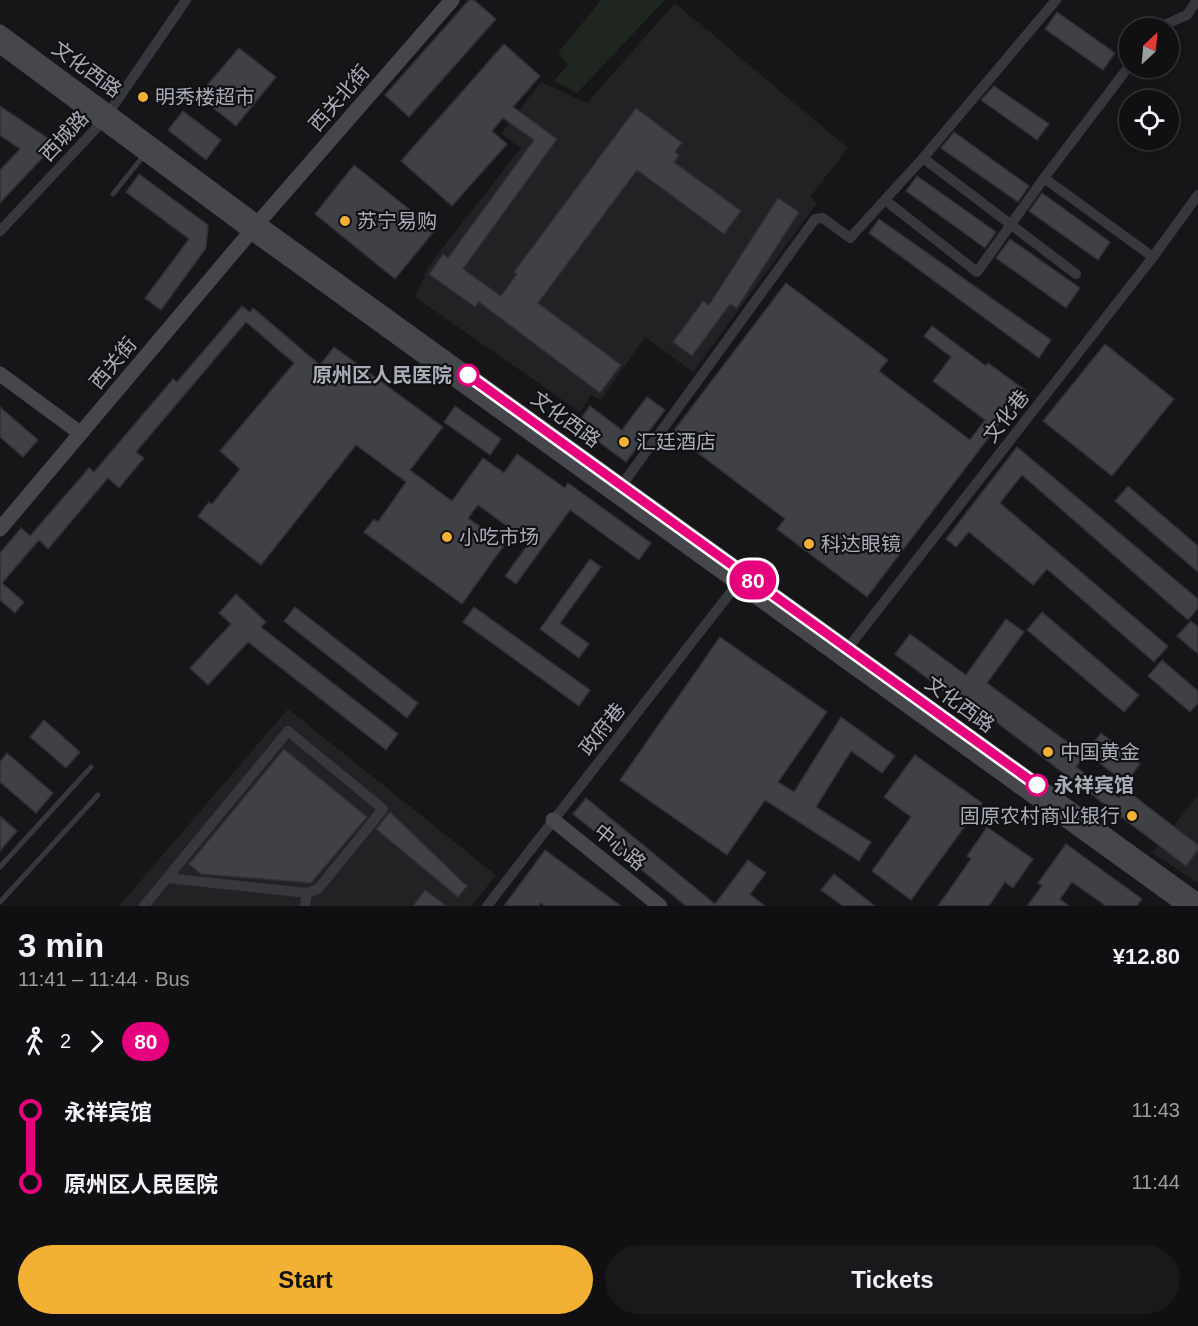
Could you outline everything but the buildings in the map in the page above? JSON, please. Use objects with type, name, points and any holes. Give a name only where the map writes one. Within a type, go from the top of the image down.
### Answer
[{"type":"main road","name":"西关北街","points":[[255,228],[452,0]]},
{"type":"main road","name":"文化西路","points":[[0,32],[106,116],[255,228],[1191,901]]},
{"type":"main road","name":"文化西路","points":[[0,46],[106,116],[146,153],[622,485],[741,578]]},
{"type":"main road","name":"西关街","points":[[0,529],[255,228]]},
{"type":"main road","points":[[0,374],[80,434]]},
{"type":"main road","name":"中心路","points":[[554,820],[660,906]]},
{"type":"street","name":"西城路","points":[[0,231],[106,116],[186,0]]},
{"type":"street","points":[[622,485],[815,219],[824,218],[850,238],[923,158],[1056,0]]},
{"type":"street","points":[[1179,18],[1187,15],[1197,0]]},
{"type":"street","points":[[885,200],[977,272],[1010,224],[1120,78]]},
{"type":"street","points":[[923,158],[1076,274]]},
{"type":"street","points":[[1044,178],[1153,257]]},
{"type":"street","name":"文化巷","points":[[844,653],[1153,257],[1198,195]]},
{"type":"street","name":"政府巷","points":[[487,906],[741,578]]},
{"type":"street","points":[[144,906],[167,878],[288,731],[382,809],[318,888],[307,892],[167,878]]},
{"type":"street","points":[[305,906],[307,892]]},
{"type":"lane","points":[[113,194],[146,153]]},
{"type":"lane","points":[[0,867],[91,768]]},
{"type":"lane","points":[[0,902],[98,795]]},
{"type":"shaded area","points":[[601,0],[665,0],[577,93],[554,81],[568,65],[558,53]]},
{"type":"shaded area","name":"原州区人民医院","points":[[675,3],[848,148],[810,197],[817,203],[693,372],[645,337],[601,400],[591,395],[580,412],[415,297],[429,265],[521,148],[501,134],[541,82],[587,103]]},
{"type":"shaded area","points":[[288,709],[496,875],[472,906],[119,906]]},
{"type":"shaded area","points":[[1198,795],[1198,883],[1152,853]]},
{"type":"bus line","name":"80","points":[[468,375],[1037,785]]},
{"type":"place","name":"明秀楼超市","points":[[143,97]]},
{"type":"place","name":"苏宁易购","points":[[345,221]]},
{"type":"place","name":"原州区人民医院","points":[[468,375]]},
{"type":"place","name":"汇廷酒店","points":[[624,442]]},
{"type":"place","name":"小吃市场","points":[[447,537]]},
{"type":"place","name":"科达眼镜","points":[[809,544]]},
{"type":"place","name":"中国黄金","points":[[1048,752]]},
{"type":"place","name":"永祥宾馆","points":[[1037,785]]},
{"type":"place","name":"固原农村商业银行","points":[[1132,816]]}]
